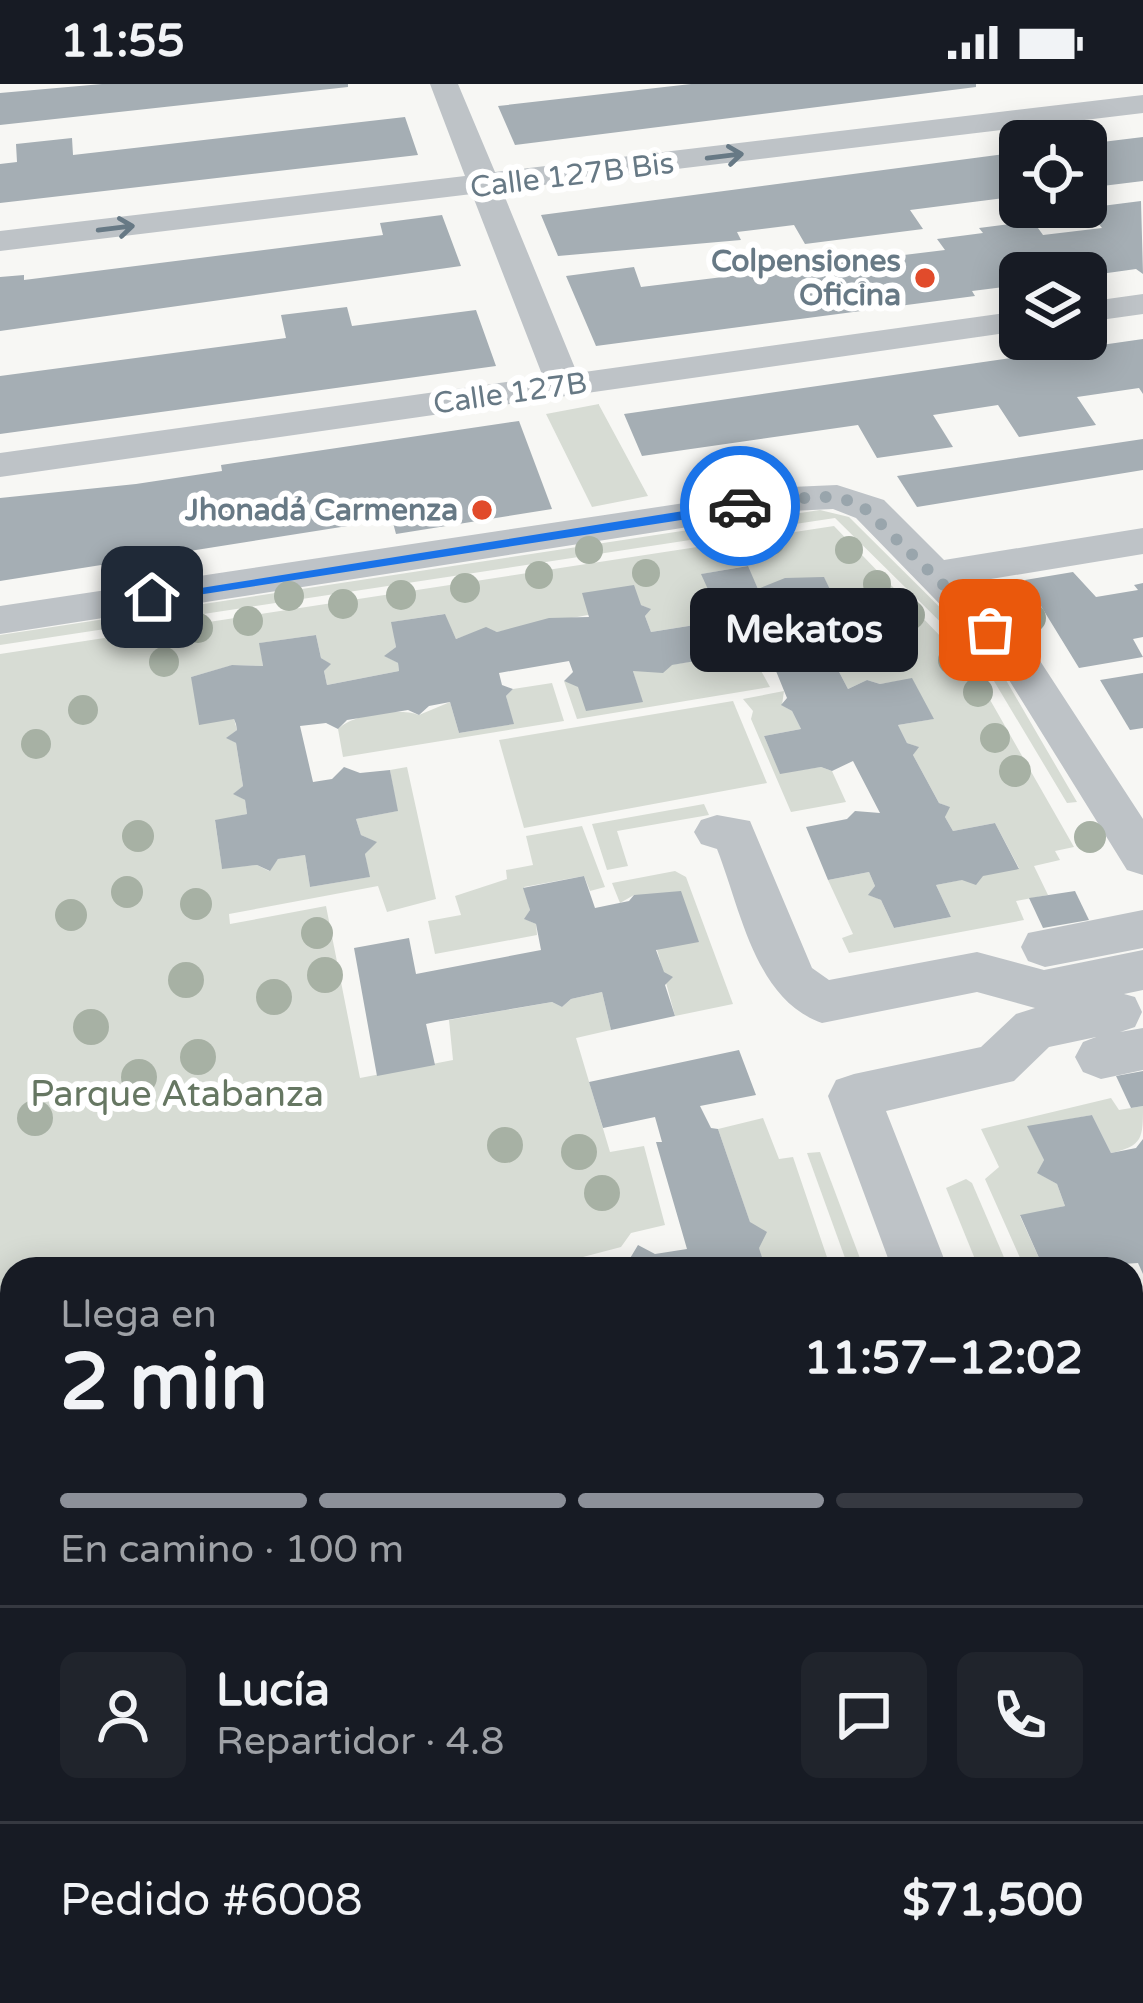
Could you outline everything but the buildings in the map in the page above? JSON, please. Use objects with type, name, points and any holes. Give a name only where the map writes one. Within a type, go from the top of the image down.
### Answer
[{"type":"street","points":[[445,84],[564,386]]},
{"type":"street","name":"Calle 127B Bis","points":[[0,241],[1143,104]]},
{"type":"street","points":[[1107,309],[1143,304]]},
{"type":"street","name":"Calle 127B","points":[[0,465],[999,325]]},
{"type":"street","points":[[0,620],[791,499],[848,499],[870,509],[1016,657],[1129,806],[1143,857]]},
{"type":"street","points":[[936,575],[1143,541]]},
{"type":"street","points":[[717,832],[734,833],[793,981],[821,1002],[977,971],[1044,990],[1143,970]]},
{"type":"street","points":[[1045,947],[1143,929]]},
{"type":"street","points":[[915,1257],[854,1096],[996,1066],[1034,1029],[1143,1006]]},
{"type":"green space","points":[[599,404],[648,496],[592,507],[546,414]]},
{"type":"green space","points":[[820,510],[849,517],[996,663],[1077,802],[1067,803],[985,666],[835,518],[0,645],[0,635]]},
{"type":"green space","name":"Parque Atabanza","points":[[834,526],[973,670],[1074,847],[1055,851],[1060,860],[1034,866],[1048,895],[1016,901],[1024,920],[849,953],[842,938],[853,934],[828,880],[869,872],[875,886],[869,895],[881,900],[894,928],[951,917],[936,885],[1019,868],[995,823],[953,831],[945,817],[949,807],[939,803],[913,755],[918,747],[907,743],[898,725],[933,719],[912,679],[880,684],[867,680],[848,689],[812,620],[842,613],[824,578],[758,589],[747,566],[702,574],[711,596],[706,603],[716,608],[720,621],[651,632],[645,616],[650,609],[641,605],[497,632],[486,628],[456,639],[444,614],[392,622],[396,647],[385,656],[398,663],[399,671],[327,685],[324,671],[330,664],[321,658],[316,635],[260,643],[263,666],[233,665],[191,677],[234,719],[237,730],[227,738],[236,743],[243,786],[234,794],[245,800],[247,814],[215,821],[222,868],[257,865],[269,871],[278,859],[305,855],[310,887],[369,877],[365,854],[376,842],[361,835],[356,819],[397,811],[390,770],[407,767],[436,899],[387,912],[378,886],[229,914],[230,924],[326,906],[360,1078],[453,1060],[449,1020],[552,1002],[562,1007],[571,999],[602,992],[611,1030],[576,1038],[610,1152],[644,1146],[665,1225],[631,1233],[621,1247],[583,1257],[0,1257],[0,654]]},
{"type":"green space","points":[[725,656],[754,658],[770,687],[577,719],[564,681],[642,702],[633,671]]},
{"type":"green space","points":[[552,683],[564,721],[343,757],[338,729],[354,719],[389,712],[419,715],[450,702],[459,733],[513,724],[506,696],[513,689]]},
{"type":"green space","points":[[784,691],[782,705],[792,711],[801,729],[764,736],[780,773],[821,767],[832,771],[846,802],[791,812],[751,719],[753,711],[743,699]]},
{"type":"green space","points":[[733,701],[767,783],[524,828],[499,740]]},
{"type":"green space","points":[[704,804],[709,815],[617,831],[628,866],[607,870],[592,824]]},
{"type":"green space","points":[[582,826],[605,887],[590,891],[584,876],[524,887],[530,910],[525,919],[536,924],[537,935],[435,954],[428,921],[461,915],[455,896],[507,879],[506,870],[533,865],[526,836]]},
{"type":"green space","points":[[675,871],[686,877],[733,1004],[675,1016],[643,898],[634,895],[620,903],[612,883]]},
{"type":"green space","points":[[1111,1098],[1119,1110],[1143,1106],[1139,1139],[1111,1153],[1092,1115],[1028,1127],[1044,1160],[1038,1173],[1057,1184],[1065,1206],[1020,1216],[1039,1257],[1020,1257],[985,1179],[999,1167],[981,1129]]},
{"type":"green space","points":[[763,1118],[779,1159],[793,1157],[827,1257],[762,1257],[718,1129]]},
{"type":"green space","points":[[820,1152],[859,1257],[845,1257],[807,1153]]},
{"type":"green space","points":[[966,1179],[972,1183],[1004,1257],[974,1257],[946,1188]]},
{"type":"way so far","points":[[740,506],[820,496],[858,502],[990,630]]},
{"type":"place","name":"Colpensiones Oficina","points":[[925,278]]},
{"type":"place","name":"Jhonadá Carmenza","points":[[482,510]]},
{"type":"place","name":"Mekatos","points":[[990,630]]},
{"type":"route","points":[[152,597],[740,506]]}]
